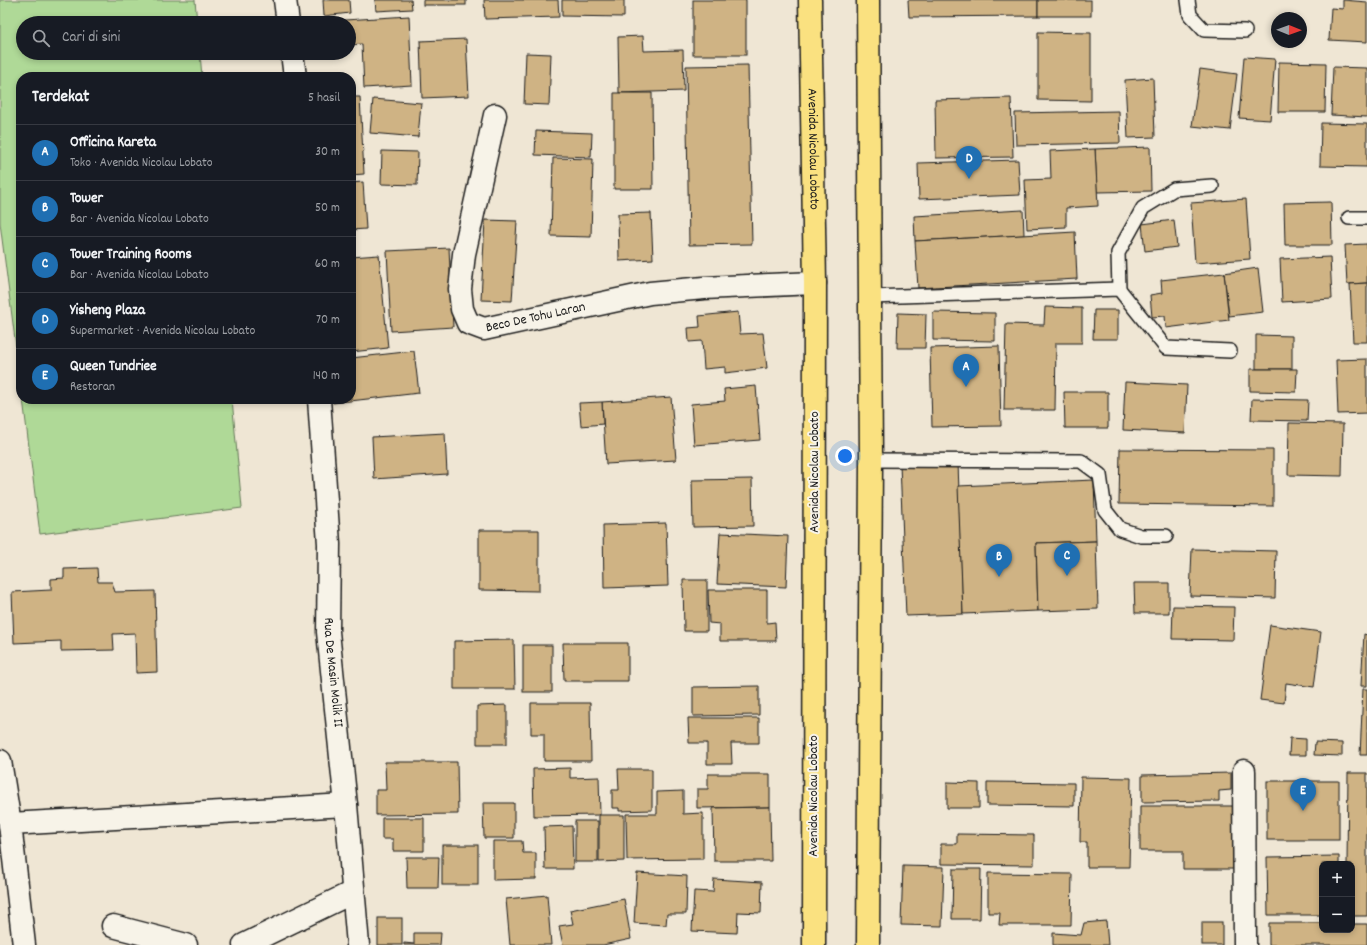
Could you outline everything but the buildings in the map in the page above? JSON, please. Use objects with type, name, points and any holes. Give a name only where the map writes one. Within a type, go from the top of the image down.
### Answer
[{"type":"main road","name":"Avenida Nicolau Lobato","points":[[810,0],[815,283],[814,945]]},
{"type":"main road","points":[[868,0],[871,460],[868,945]]},
{"type":"street","points":[[285,0],[287,16]]},
{"type":"street","points":[[293,60],[294,72]]},
{"type":"street","name":"Beco De Tohu Laran","points":[[495,115],[464,254],[460,289],[462,309],[468,323],[484,329],[650,293],[704,288],[815,283]]},
{"type":"street","name":"Rua De Masin Molik II","points":[[319,404],[329,544],[328,632],[346,805],[358,945]]},
{"type":"street","points":[[0,761],[10,824],[24,945]]},
{"type":"street","points":[[1244,771],[1245,945]]},
{"type":"street","points":[[10,824],[346,805]]},
{"type":"street","points":[[244,945],[353,892]]},
{"type":"street","points":[[113,926],[186,945]]},
{"type":"lane","points":[[1188,0],[1190,15],[1204,30],[1246,31]]},
{"type":"lane","points":[[1212,186],[1174,189],[1143,208],[1118,253],[1119,288],[1166,348],[1230,351]]},
{"type":"lane","points":[[1349,218],[1367,218]]},
{"type":"lane","points":[[870,297],[1119,288]]},
{"type":"lane","points":[[871,460],[1082,461],[1100,475],[1105,510],[1120,529],[1141,536],[1166,536]]},
{"type":"green space","points":[[0,0],[195,0],[196,16],[16,16],[16,60],[201,60],[202,72],[16,72],[16,347],[0,223]]},
{"type":"green space","points":[[24,404],[232,404],[242,508],[40,534]]},
{"type":"place","name":"Yisheng Plaza","points":[[969,179]]},
{"type":"place","name":"Officina Kareta","points":[[966,387]]},
{"type":"place","name":"Tower Training Rooms","points":[[1067,576]]},
{"type":"place","name":"Tower","points":[[999,577]]},
{"type":"place","name":"Queen Tundriee","points":[[1303,811]]}]
